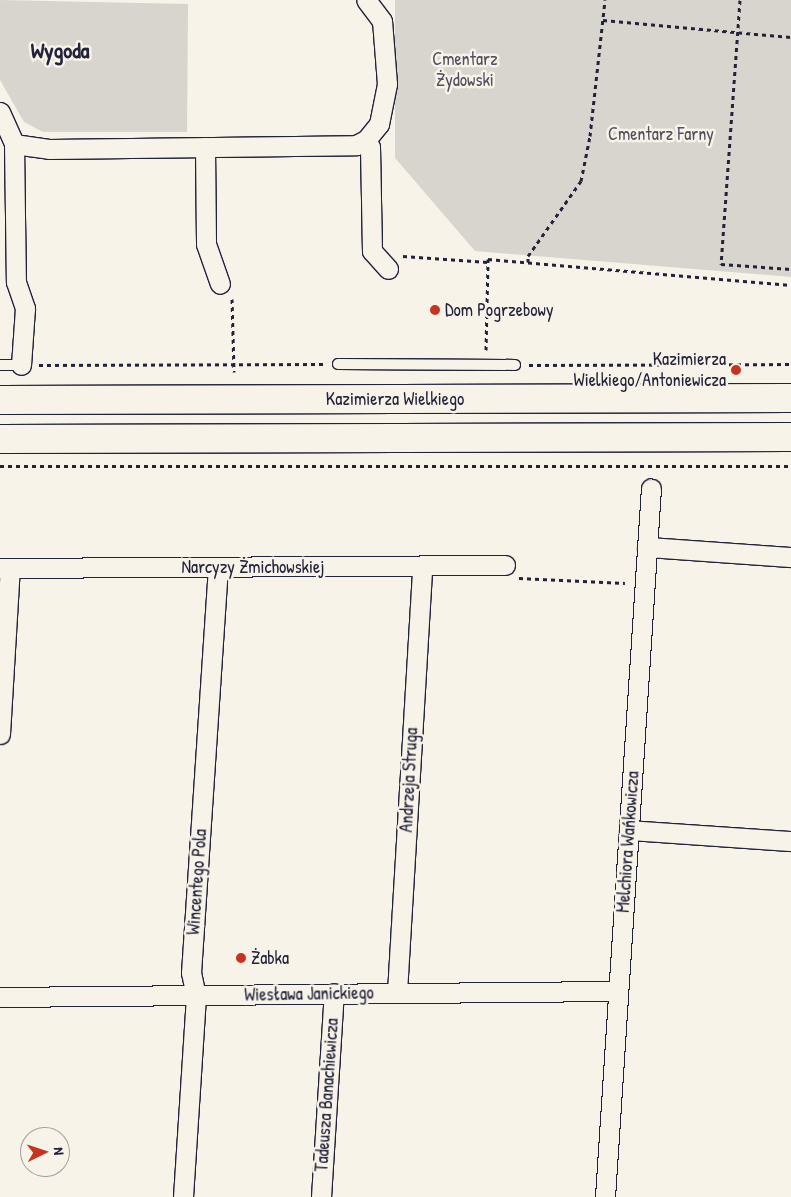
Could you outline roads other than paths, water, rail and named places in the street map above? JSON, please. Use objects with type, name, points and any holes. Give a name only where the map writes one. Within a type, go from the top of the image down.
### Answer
[{"type":"main road","name":"Kazimierza Wielkiego","points":[[0,400],[791,398]]},
{"type":"main road","points":[[0,438],[791,437]]},
{"type":"street","points":[[14,144],[49,149],[341,147],[366,140],[379,124],[387,84],[382,21],[366,0]]},
{"type":"street","points":[[0,112],[14,144],[16,282],[25,308],[21,365]]},
{"type":"street","points":[[366,140],[370,147],[372,251],[388,269]]},
{"type":"street","points":[[205,147],[206,244],[220,284]]},
{"type":"street","name":"Melchiora Wańkowicza","points":[[605,1197],[651,488]]},
{"type":"street","points":[[648,547],[791,557]]},
{"type":"street","name":"Wincentego Pola","points":[[183,1197],[196,996],[191,973],[218,567]]},
{"type":"street","name":"Narcyzy Żmichowskiej","points":[[5,568],[422,567],[509,571]]},
{"type":"street","name":"Andrzeja Struga","points":[[397,992],[422,567]]},
{"type":"street","points":[[0,734],[5,568]]},
{"type":"street","points":[[629,830],[791,841]]},
{"type":"street","name":"Wiesława Janickiego","points":[[0,996],[196,996],[397,992],[618,991]]},
{"type":"street","name":"Tadeusza Banachiewicza","points":[[320,1197],[334,993]]},
{"type":"lane","points":[[338,364],[515,365]]},
{"type":"lane","points":[[0,365],[21,365]]},
{"type":"place","name":"Dom Pogrzebowy","points":[[435,310]]},
{"type":"place","name":"Kazimierza Wielkiego/Antoniewicza","points":[[736,370]]},
{"type":"place","name":"Żabka","points":[[241,958]]},
{"type":"district","name":"Wygoda","points":[[60,51]]},
{"type":"park label","name":"Cmentarz Żydowski","points":[[465,70]]},
{"type":"park label","name":"Cmentarz Farny","points":[[661,134]]}]
